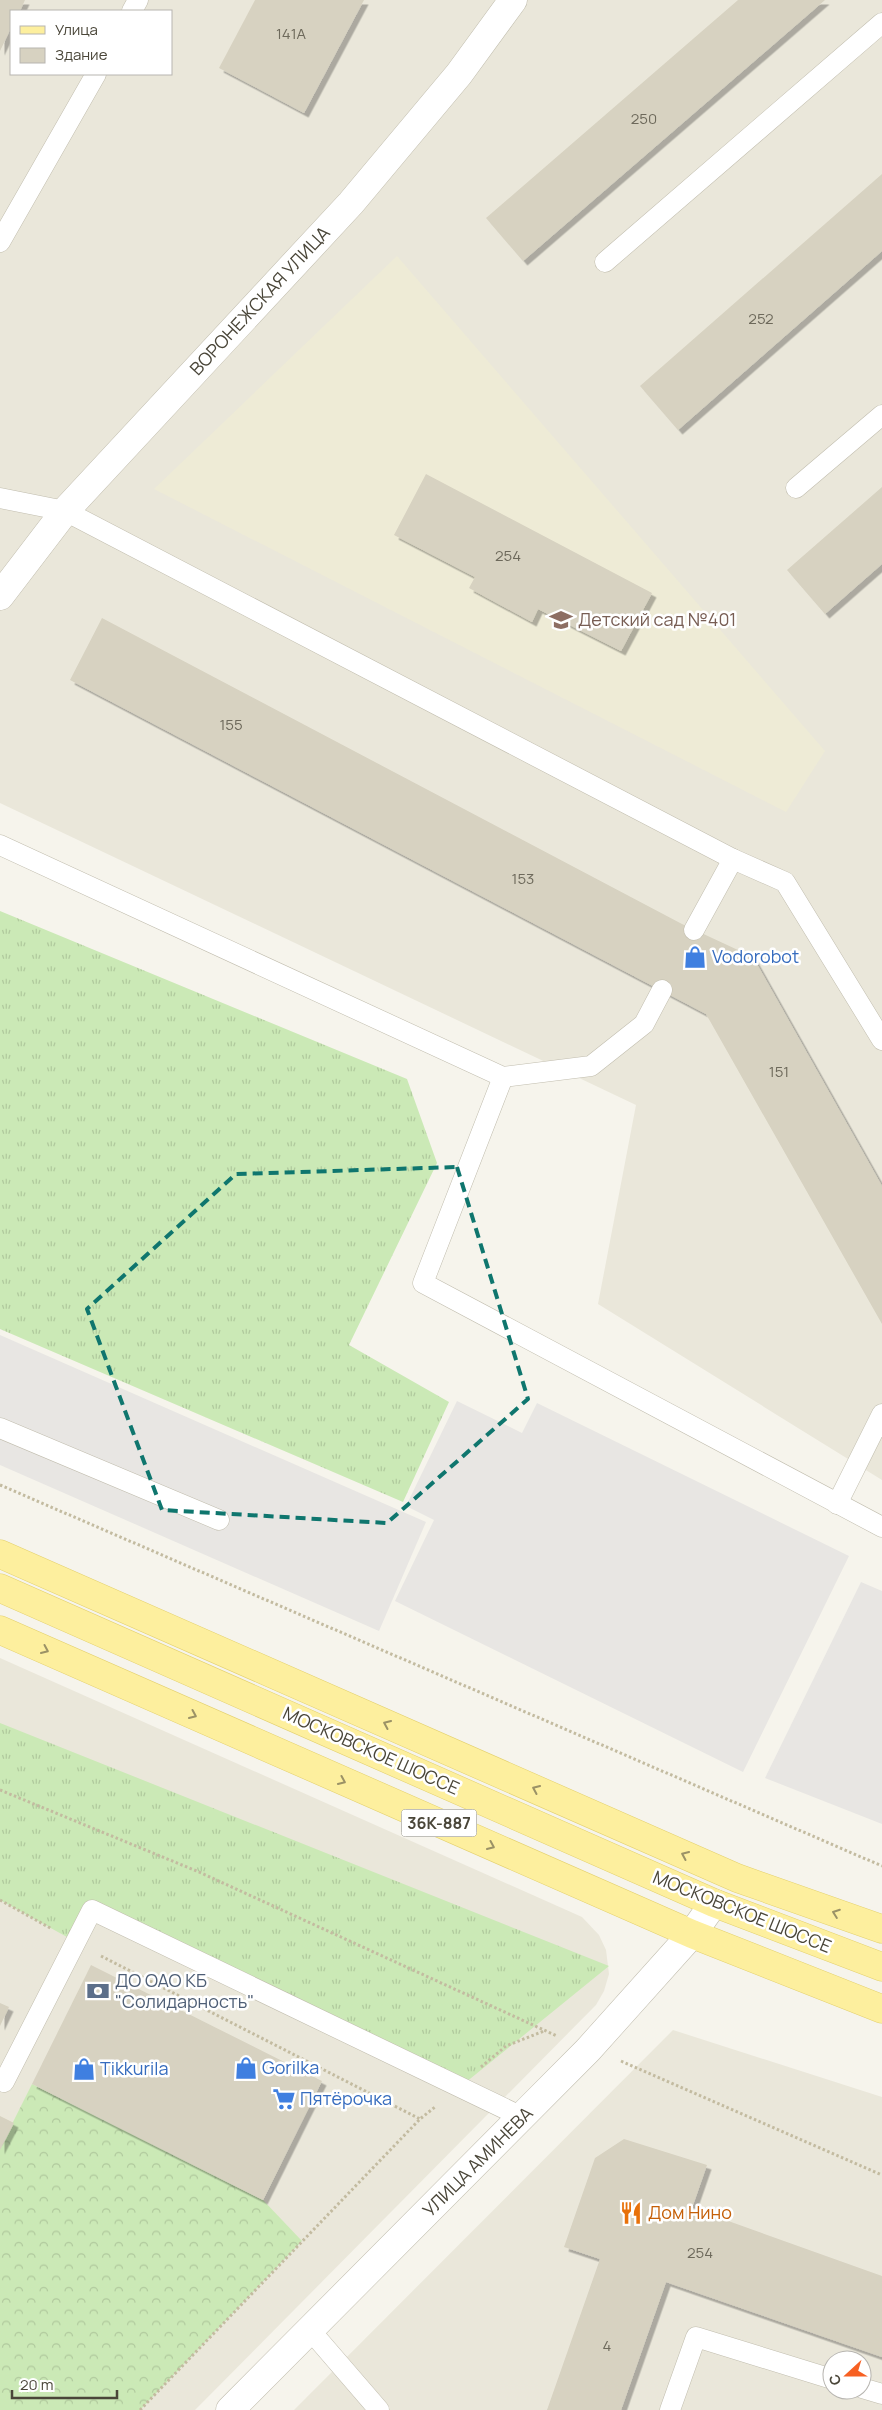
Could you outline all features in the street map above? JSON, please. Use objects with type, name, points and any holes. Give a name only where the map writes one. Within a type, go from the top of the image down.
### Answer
[{"type":"main road","name":"МОСКОВСКОЕ ШОССЕ","points":[[0,1554],[737,1878],[882,1929]]},
{"type":"main road","name":"МОСКОВСКОЕ ШОССЕ","points":[[0,1588],[714,1903],[882,1967]]},
{"type":"main road","name":"36К-887","points":[[0,1630],[692,1934],[882,2009]]},
{"type":"street","name":"ВОРОНЕЖСКАЯ УЛИЦА","points":[[0,596],[65,511],[351,202],[459,74],[514,0]]},
{"type":"street","name":"УЛИЦА АМИНЕВА","points":[[230,2410],[588,2050],[692,1934],[714,1903]]},
{"type":"lane","points":[[605,262],[882,23]]},
{"type":"lane","points":[[0,242],[95,75]]},
{"type":"lane","points":[[796,488],[882,415]]},
{"type":"lane","points":[[0,498],[65,511],[733,859],[785,882],[882,1040]]},
{"type":"lane","points":[[0,845],[503,1077],[591,1066],[644,1024],[662,990]]},
{"type":"lane","points":[[694,930],[733,859]]},
{"type":"lane","points":[[503,1077],[423,1283],[882,1527]]},
{"type":"lane","points":[[837,1504],[882,1414]]},
{"type":"lane","points":[[0,1428],[220,1520]]},
{"type":"lane","points":[[4,2082],[92,1910],[522,2117]]},
{"type":"lane","points":[[310,2330],[379,2410]]},
{"type":"lane","points":[[670,2410],[696,2337],[822,2376]]},
{"type":"path","points":[[0,1485],[882,1866]]},
{"type":"path","points":[[0,1790],[199,1872],[545,2031],[506,2046],[460,2087],[420,2118],[140,2410]]},
{"type":"path","points":[[0,1900],[122,1968],[420,2118]]},
{"type":"path","points":[[588,2050],[634,2065],[882,2175]]},
{"type":"highlighted area","points":[[457,1167],[528,1399],[387,1523],[162,1510],[87,1309],[236,1174]]},
{"type":"shaded area","points":[[0,0],[882,0],[882,1480],[598,1304],[636,1105],[0,803]]},
{"type":"shaded area","name":"Детский сад №401","points":[[397,256],[825,751],[786,812],[154,489]]},
{"type":"shaded area","points":[[0,1335],[426,1522],[379,1631],[0,1465]]},
{"type":"shaded area","points":[[457,1401],[522,1433],[537,1403],[849,1556],[743,1772],[395,1601],[434,1520],[406,1506]]},
{"type":"shaded area","points":[[861,1582],[882,1591],[882,1824],[765,1778]]},
{"type":"shaded area","points":[[0,1658],[582,1917],[599,1935],[606,1950],[609,1974],[604,1991],[596,2005],[195,2410],[0,2410]]},
{"type":"shaded area","points":[[673,2030],[882,2097],[882,2410],[294,2410]]},
{"type":"green space","points":[[0,911],[407,1079],[437,1163],[349,1345],[449,1402],[403,1502],[0,1329]]},
{"type":"green space","points":[[0,1723],[609,1966],[460,2087],[93,1911],[76,1942],[0,1900]]},
{"type":"green space","points":[[32,2084],[263,2200],[302,2241],[140,2410],[0,2410],[0,2148]]},
{"type":"building","points":[[0,0],[25,0],[20,10],[10,10],[10,30],[0,51]]},
{"type":"building","points":[[255,0],[364,0],[304,113],[219,68]]},
{"type":"building","points":[[738,0],[825,0],[523,261],[486,218]]},
{"type":"building","points":[[882,174],[882,251],[678,430],[640,386]]},
{"type":"building","points":[[426,474],[652,593],[621,651],[538,609],[532,622],[469,588],[475,577],[394,535]]},
{"type":"building","points":[[882,487],[882,564],[825,614],[787,570]]},
{"type":"building","points":[[102,618],[682,924],[753,957],[882,1186],[882,1324],[706,1014],[70,680]]},
{"type":"building","points":[[91,1965],[322,2081],[263,2200],[32,2084]]},
{"type":"building","points":[[0,2003],[9,2007],[0,2026]]},
{"type":"building","points":[[0,2116],[14,2123],[0,2150]]},
{"type":"building","points":[[624,2139],[707,2165],[692,2208],[882,2276],[882,2357],[872,2354],[872,2350],[862,2350],[666,2282],[621,2410],[547,2410],[600,2259],[564,2247],[595,2158]]},
{"type":"place","name":"Детский сад №401","points":[[561,620]]},
{"type":"place","name":"Vodorobot","points":[[695,957]]},
{"type":"place","name":"ДО ОАО КБ \"Солидарность\"","points":[[98,1991]]},
{"type":"place","name":"Gorilka","points":[[246,2068]]},
{"type":"place","name":"Tikkurila","points":[[84,2069]]},
{"type":"place","name":"Пятёрочка","points":[[284,2099]]},
{"type":"place","name":"Дом Нино","points":[[631,2213]]}]
